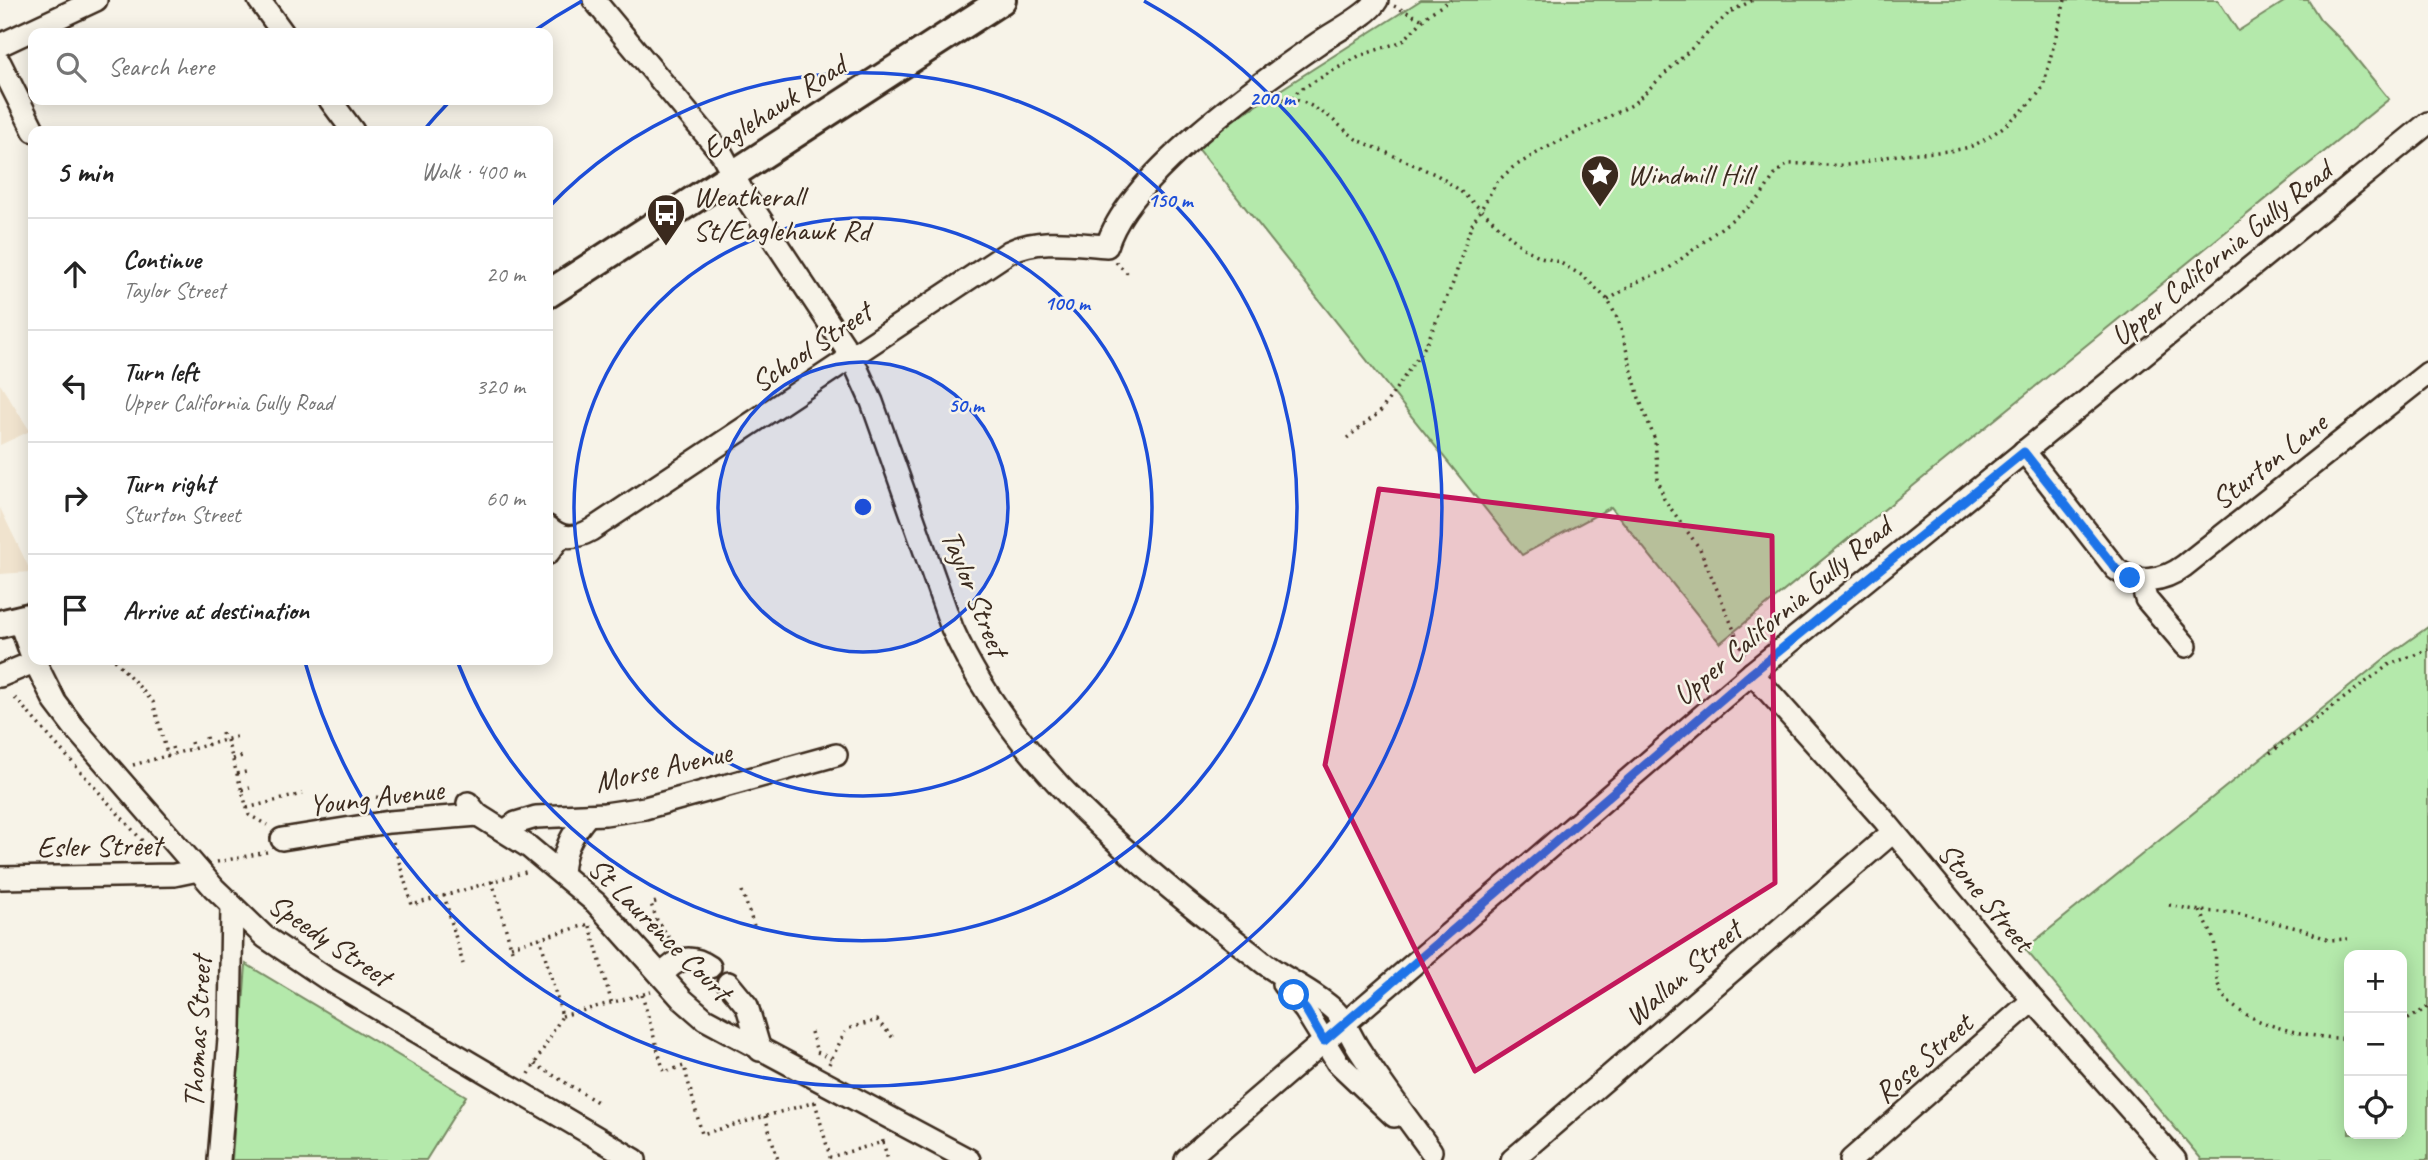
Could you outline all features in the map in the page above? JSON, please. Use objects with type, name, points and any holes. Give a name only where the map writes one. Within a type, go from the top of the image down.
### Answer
[{"type":"main road","name":"Eaglehawk Road","points":[[553,291],[1002,0]]},
{"type":"street","points":[[36,28],[96,0]]},
{"type":"street","points":[[259,0],[279,28]]},
{"type":"street","name":"Taylor Street","points":[[595,0],[709,136],[733,172],[743,193],[851,356],[872,401],[952,628],[968,664],[988,698],[1019,740],[1080,809],[1148,869],[1262,962],[1332,1008],[1370,1068],[1435,1155]]},
{"type":"street","name":"School Street","points":[[554,532],[574,538],[592,530],[1017,247],[1055,243],[1107,246],[1120,220],[1141,191],[1182,148],[1228,108],[1376,2]]},
{"type":"street","points":[[0,45],[28,32]]},
{"type":"street","points":[[0,63],[32,126]]},
{"type":"street","points":[[334,105],[349,126]]},
{"type":"street","name":"Upper California Gully Road","points":[[1186,1160],[1752,673],[2428,123]]},
{"type":"street","name":"Sturton Lane","points":[[2141,580],[2162,578],[2184,566],[2428,373]]},
{"type":"street","points":[[2024,452],[2116,569],[2123,575],[2141,580],[2143,592],[2150,604],[2186,646]]},
{"type":"street","name":"Speedy Street","points":[[18,620],[28,645]]},
{"type":"street","points":[[0,676],[28,663]]},
{"type":"street","name":"Speedy Street","points":[[36,665],[55,702],[74,727],[203,867],[232,907],[265,937],[287,953],[519,1093],[635,1160]]},
{"type":"street","name":"Stone Street","points":[[1752,673],[1893,832],[2033,1000],[2175,1160]]},
{"type":"street","name":"Morse Avenue","points":[[505,831],[516,823],[536,817],[588,815],[645,808],[836,755]]},
{"type":"street","name":"Young Avenue","points":[[273,839],[473,809]]},
{"type":"street","name":"St Laurence Court","points":[[473,809],[557,869],[610,917],[666,981],[705,1019],[760,1050],[823,1091],[969,1160]]},
{"type":"street","points":[[557,869],[572,834],[588,815]]},
{"type":"street","name":"Wallan Street","points":[[1512,1160],[1893,832]]},
{"type":"street","name":"Esler Street","points":[[0,878],[174,875],[203,867]]},
{"type":"street","name":"Thomas Street","points":[[219,1160],[229,1054],[232,907]]},
{"type":"street","points":[[666,981],[682,958],[696,959],[710,967]]},
{"type":"street","name":"Taylor Street","points":[[1262,962],[1300,1002],[1337,1062],[1435,1155]]},
{"type":"street","points":[[728,983],[747,1006],[760,1050]]},
{"type":"street","name":"Rose Street","points":[[1851,1160],[1877,1152],[2033,1000]]},
{"type":"path","points":[[1292,99],[1299,90],[1359,56],[1403,41],[1423,20],[1451,0]]},
{"type":"path","points":[[1347,438],[1380,412],[1426,345],[1453,283],[1461,253],[1479,208],[1497,182],[1512,168],[1632,105],[1730,12],[1753,0]]},
{"type":"path","points":[[1608,300],[1637,282],[1668,269],[1687,256],[1765,193],[1780,169],[1788,164],[1847,165],[1898,155],[1953,150],[1969,147],[1989,135],[2029,105],[2043,88],[2065,0]]},
{"type":"path","points":[[1376,2],[1401,7],[1423,20]]},
{"type":"path","points":[[1272,99],[1292,99],[1317,108],[1370,147],[1437,176],[1458,189],[1524,248],[1559,262],[1583,276],[1608,300],[1619,322],[1639,398],[1652,430],[1658,479],[1664,499],[1700,549],[1752,673]]},
{"type":"path","points":[[2270,753],[2390,664],[2428,650]]},
{"type":"path","points":[[120,665],[153,702],[168,757]]},
{"type":"path","points":[[15,698],[174,875]]},
{"type":"path","points":[[203,867],[273,839],[249,815],[233,759],[222,733]]},
{"type":"path","points":[[206,737],[208,745]]},
{"type":"path","points":[[128,767],[236,737]]},
{"type":"path","points":[[191,742],[193,749]]},
{"type":"path","points":[[172,747],[174,754]]},
{"type":"path","points":[[233,759],[242,756]]},
{"type":"path","points":[[237,774],[246,772]]},
{"type":"path","points":[[242,790],[250,788]]},
{"type":"path","points":[[247,808],[302,794]]},
{"type":"path","points":[[390,831],[412,905],[492,881],[557,869]]},
{"type":"path","points":[[492,881],[511,948],[610,917]]},
{"type":"path","points":[[742,891],[754,926]]},
{"type":"path","points":[[444,895],[463,964]]},
{"type":"path","points":[[656,902],[651,904],[657,920],[682,958]]},
{"type":"path","points":[[2169,905],[2200,911],[2235,913],[2301,929],[2329,940],[2348,939]]},
{"type":"path","points":[[2200,911],[2213,939],[2216,980],[2222,995],[2259,1021],[2296,1032],[2331,1039],[2344,1038]]},
{"type":"path","points":[[589,924],[612,1004]]},
{"type":"path","points":[[519,1093],[562,1016],[540,938]]},
{"type":"path","points":[[562,1016],[642,995],[666,981]]},
{"type":"path","points":[[642,995],[664,1072],[684,1066],[702,1134],[765,1116],[823,1091]]},
{"type":"path","points":[[2407,1020],[2428,1007]]},
{"type":"path","points":[[850,1028],[877,1020],[895,1040]]},
{"type":"path","points":[[811,1032],[817,1052],[831,1059]]},
{"type":"path","points":[[845,1032],[831,1059],[823,1091],[830,1157],[883,1142]]},
{"type":"path","points":[[535,1063],[597,1102]]},
{"type":"path","points":[[765,1116],[778,1160]]},
{"type":"path","points":[[881,1134],[888,1160]]},
{"type":"highlighted area","points":[[1379,489],[1772,536],[1775,883],[1475,1071],[1325,765]]},
{"type":"shaded area","points":[[0,384],[28,432],[0,445]]},
{"type":"shaded area","points":[[0,508],[28,566],[28,572],[0,574]]},
{"type":"green space","points":[[1421,0],[2218,0],[2238,31],[2287,0],[2308,0],[2320,19],[2342,41],[2389,99],[1720,643],[1611,507],[1522,555],[1197,147],[1205,138]]},
{"type":"green space","points":[[2428,627],[2428,1160],[2202,1160],[2025,949],[2390,654]]},
{"type":"green space","points":[[246,964],[466,1096],[426,1160],[232,1160]]},
{"type":"place","name":"Windmill Hill","points":[[1600,208]]},
{"type":"place","name":"Weatherall St/Eaglehawk Rd","points":[[666,247]]},
{"type":"route","points":[[1294,995],[1324,1041],[1752,673],[2024,452],[2116,569],[2130,578]]}]
